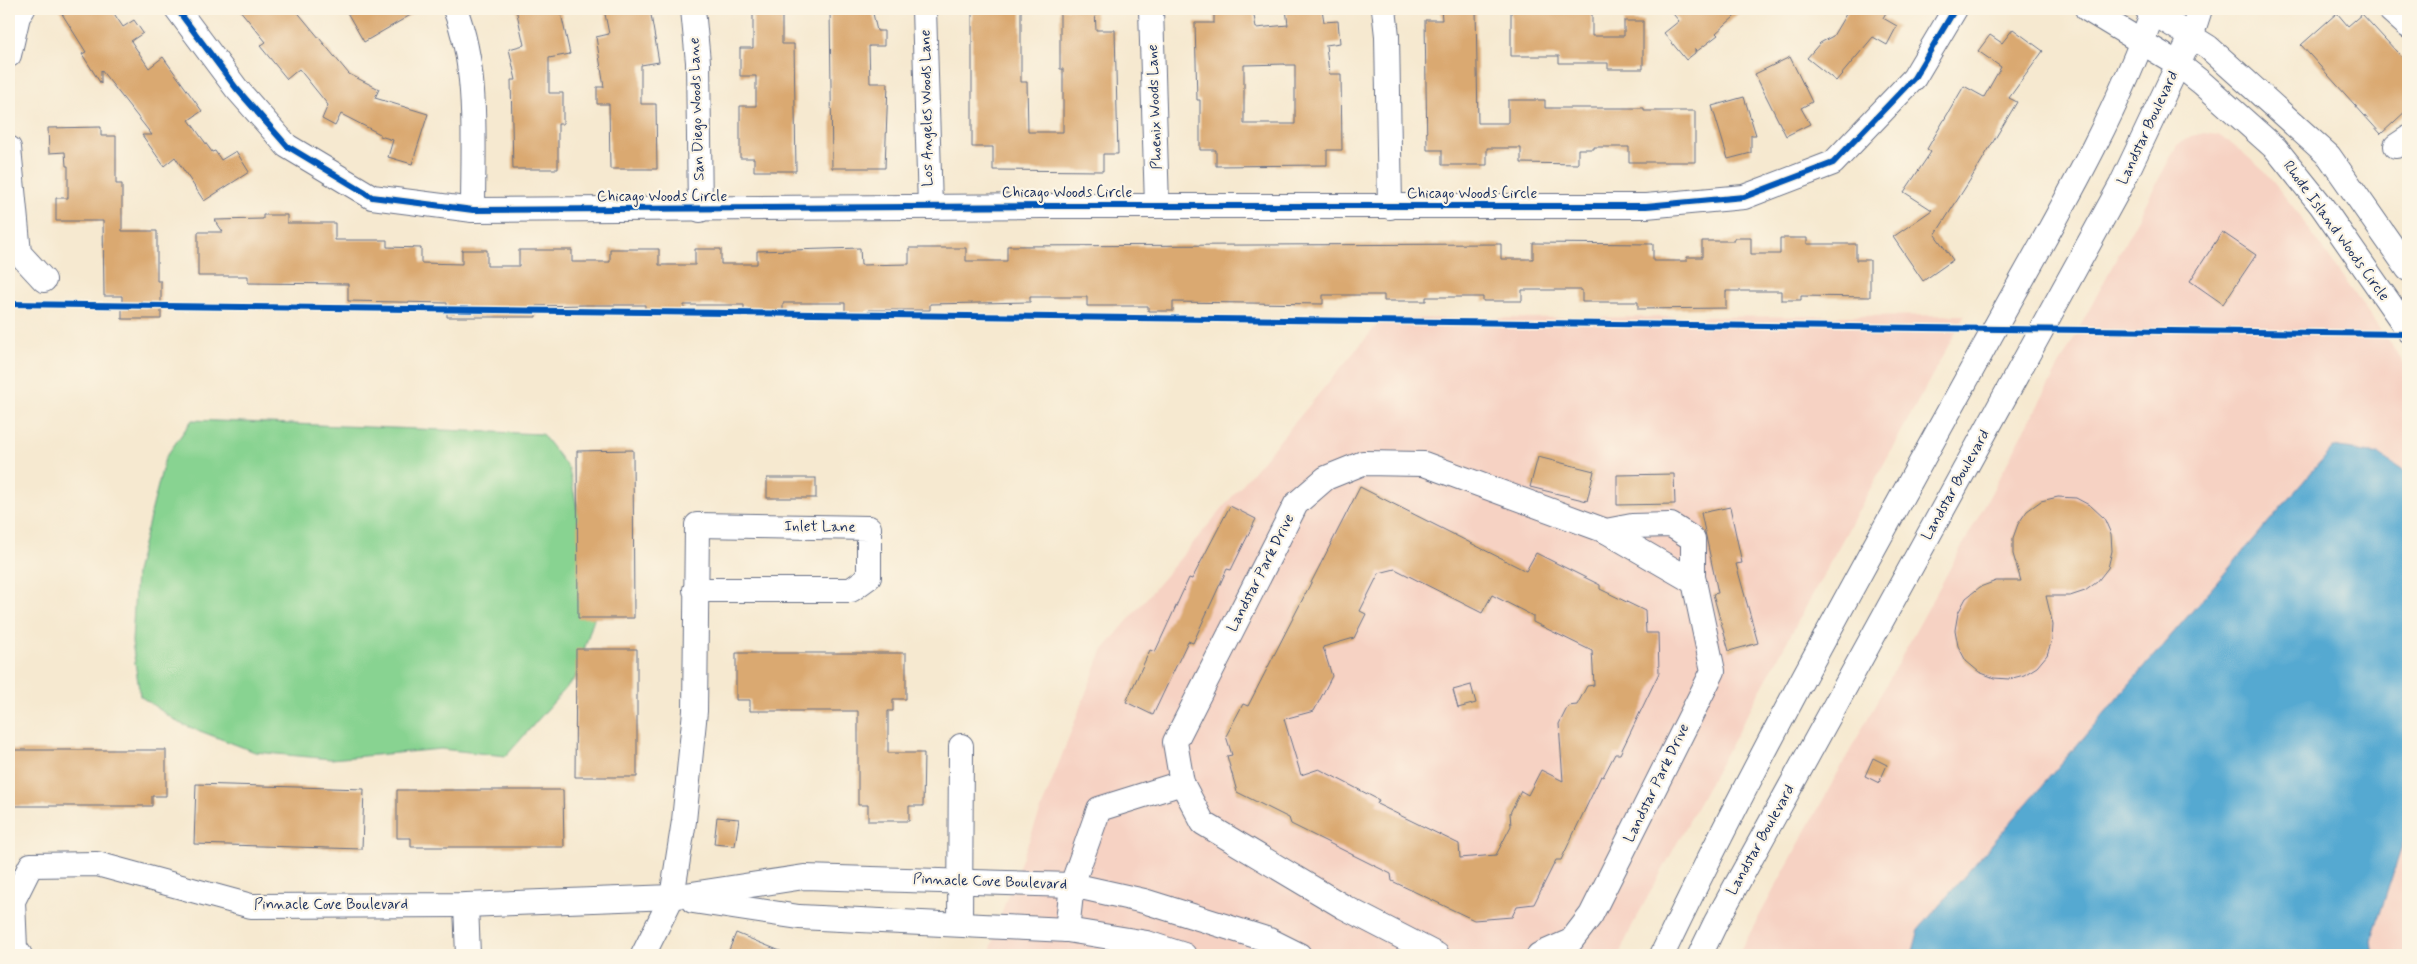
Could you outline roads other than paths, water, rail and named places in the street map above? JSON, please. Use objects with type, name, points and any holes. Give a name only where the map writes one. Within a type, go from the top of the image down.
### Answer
[{"type":"street","points":[[9,55],[18,16],[23,9]]},
{"type":"street","name":"Chicago Woods Circle","points":[[177,9],[236,88],[287,146],[372,197],[473,210],[700,210],[930,206],[1646,206],[1744,197],[1833,163],[1914,78],[1955,9]]},
{"type":"street","points":[[455,9],[463,30],[472,101],[473,210]]},
{"type":"street","name":"San Diego Woods Lane","points":[[693,9],[698,62],[700,210]]},
{"type":"street","name":"Los Angeles Woods Lane","points":[[924,9],[930,206]]},
{"type":"street","name":"Phoenix Woods Lane","points":[[1151,9],[1158,206]]},
{"type":"street","points":[[1384,9],[1387,36],[1390,206]]},
{"type":"street","points":[[2087,9],[2142,43]]},
{"type":"street","name":"Landstar Boulevard","points":[[1700,955],[1716,922],[2121,185],[2191,37],[2200,9]]},
{"type":"street","points":[[2389,9],[2408,26]]},
{"type":"street","points":[[1662,955],[1700,875],[1796,694],[2090,153],[2142,43],[2151,10],[2208,47],[2329,156],[2408,269]]},
{"type":"street","name":"Rhode Island Woods Circle","points":[[2142,43],[2178,64],[2202,82],[2276,149],[2401,305],[2408,330]]},
{"type":"street","points":[[9,148],[19,253],[44,280]]},
{"type":"street","name":"Landstar Park Drive","points":[[1437,955],[1344,907],[1203,823],[1182,783],[1175,742],[1296,504],[1326,478],[1363,463],[1424,464],[1606,531],[1694,582]]},
{"type":"street","name":"Landstar Park Drive","points":[[1539,955],[1571,941],[1591,915],[1713,671],[1694,582],[1693,539],[1671,524],[1632,526],[1606,531]]},
{"type":"street","name":"Inlet Lane","points":[[643,955],[672,897],[684,822],[694,711],[695,590],[697,525],[869,528],[869,577],[851,590],[695,590]]},
{"type":"street","points":[[960,924],[961,746]]},
{"type":"street","points":[[1068,930],[1072,885],[1099,809],[1182,783]]},
{"type":"street","name":"Pinnacle Cove Boulevard","points":[[20,955],[16,948],[14,901],[30,865],[97,864],[251,906],[466,905],[672,897],[804,877],[1072,885],[1144,901],[1266,948],[1299,955]]},
{"type":"street","name":"Pinnacle Cove Boulevard","points":[[672,897],[799,917],[1068,930],[1147,943],[1184,955]]},
{"type":"street","points":[[466,905],[468,955]]},
{"type":"water","points":[[2333,447],[2378,454],[2408,474],[2408,828],[2371,941],[2373,955],[1912,955],[1919,929]]}]
